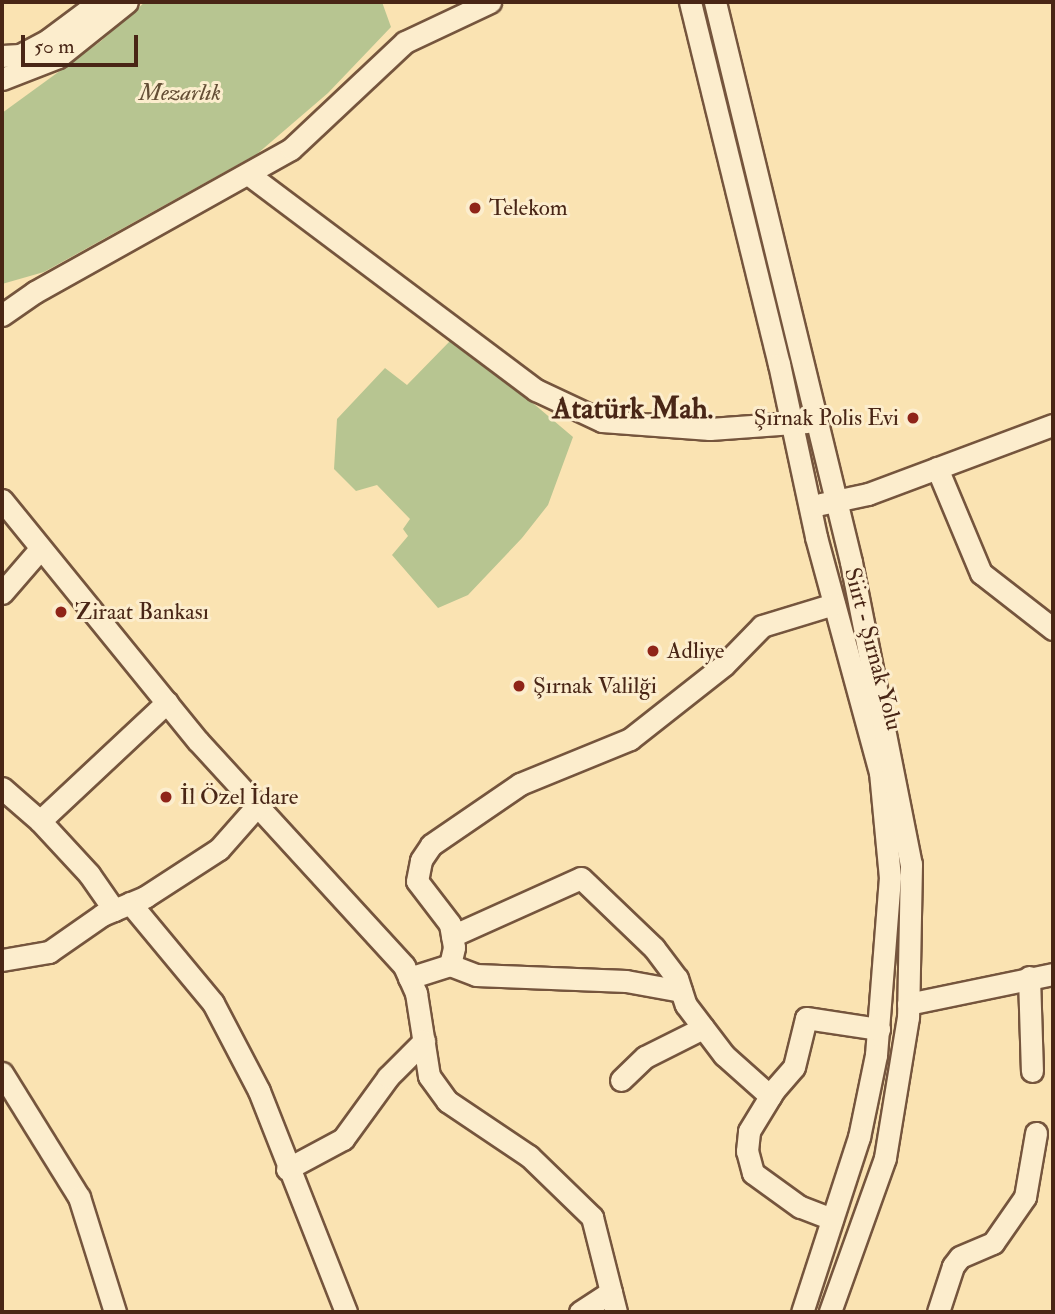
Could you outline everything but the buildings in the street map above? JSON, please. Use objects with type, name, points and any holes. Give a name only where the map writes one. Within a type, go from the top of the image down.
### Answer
[{"type":"street","points":[[2,56],[20,55],[48,40],[99,2]]},
{"type":"street","points":[[2,79],[58,57],[127,2]]},
{"type":"street","points":[[2,315],[35,292],[291,149],[405,42],[490,2]]},
{"type":"street","name":"Siirt - Şırnak Yolu","points":[[690,2],[792,424],[808,505],[880,772],[890,877],[879,1030],[859,1137],[802,1312]]},
{"type":"street","name":"Siirt - Şırnak Yolu","points":[[715,2],[890,739],[911,864],[908,1004],[885,1157],[830,1312]]},
{"type":"street","points":[[248,174],[536,390],[602,421],[710,429],[815,421]]},
{"type":"street","points":[[808,505],[835,502],[1053,425]]},
{"type":"street","points":[[937,468],[981,573],[1053,629]]},
{"type":"street","points":[[2,500],[256,807],[404,966],[416,993],[429,1076],[447,1101],[529,1156],[592,1217],[614,1302],[580,1312]]},
{"type":"street","points":[[2,593],[40,549]]},
{"type":"street","points":[[450,965],[450,923],[417,881],[421,860],[431,845],[520,784],[630,740],[724,665],[762,626],[834,604]]},
{"type":"street","points":[[40,821],[167,702]]},
{"type":"street","points":[[2,788],[40,821],[213,1003],[259,1091],[340,1311]]},
{"type":"street","points":[[2,960],[49,953],[219,849],[256,807]]},
{"type":"street","points":[[452,936],[582,878],[654,948],[677,978],[681,991],[703,1028],[724,1055],[770,1096]]},
{"type":"street","points":[[410,978],[450,965],[476,975],[626,981],[681,991]]},
{"type":"street","points":[[908,1004],[1028,977],[1053,974]]},
{"type":"street","points":[[1028,977],[1032,1071]]},
{"type":"street","points":[[832,1219],[800,1208],[753,1173],[747,1151],[749,1131],[770,1096],[794,1067],[806,1018],[879,1030]]},
{"type":"street","points":[[621,1080],[645,1057],[703,1028]]},
{"type":"street","points":[[287,1169],[343,1139],[388,1077],[424,1041]]},
{"type":"street","points":[[2,1073],[79,1197],[115,1312]]},
{"type":"street","points":[[938,1312],[953,1266],[960,1257],[993,1243],[1025,1196],[1036,1133]]},
{"type":"green space","name":"Mezarlık","points":[[145,2],[382,2],[391,27],[328,93],[257,154],[44,272],[2,284],[2,113],[101,41]]},
{"type":"green space","points":[[450,341],[488,365],[573,437],[548,505],[522,538],[468,595],[438,608],[392,555],[408,536],[403,529],[410,519],[377,485],[356,491],[334,469],[337,419],[385,368],[407,385]]},
{"type":"place","name":"Telekom","points":[[475,208]]},
{"type":"place","name":"Şırnak Polis Evi","points":[[913,418]]},
{"type":"place","name":"Ziraat Bankası","points":[[61,612]]},
{"type":"place","name":"Adliye","points":[[653,651]]},
{"type":"place","name":"Şırnak Valilği","points":[[519,686]]},
{"type":"place","name":"İl Özel İdare","points":[[166,797]]},
{"type":"district","name":"Atatürk Mah.","points":[[633,409]]}]
